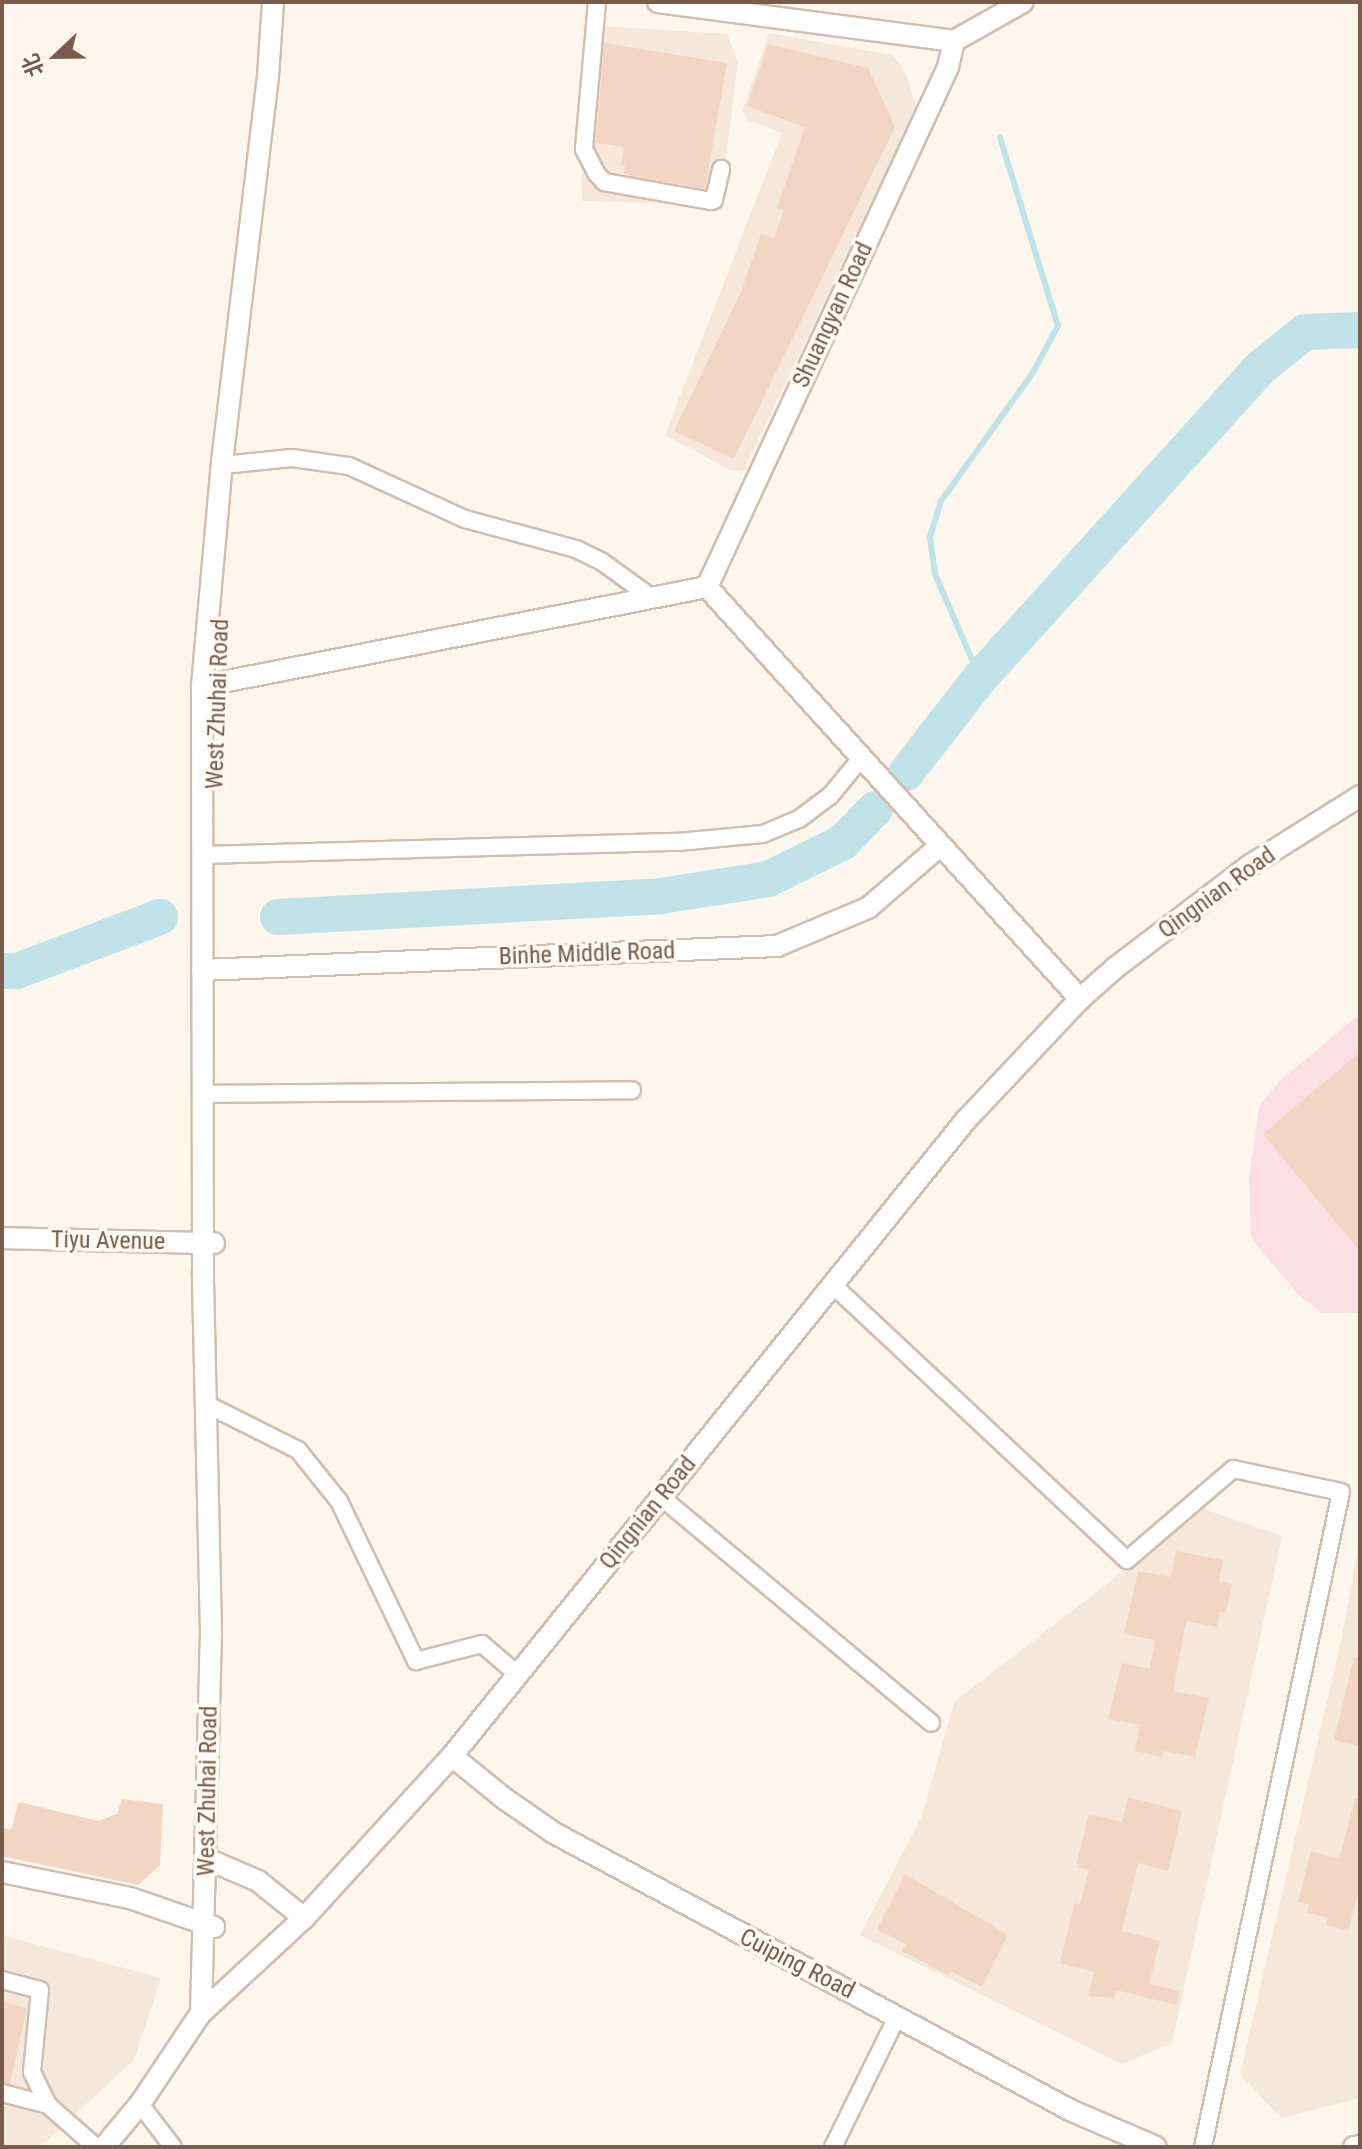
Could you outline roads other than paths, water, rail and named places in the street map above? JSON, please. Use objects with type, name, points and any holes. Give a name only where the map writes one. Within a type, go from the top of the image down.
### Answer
[{"type":"street","name":"West Zhuhai Road","points":[[206,2007],[223,1640],[212,1407],[209,1243],[208,684],[273,2]]},
{"type":"street","name":"West Zhuhai Road","points":[[227,463],[286,2]]},
{"type":"street","points":[[597,2],[584,149],[589,164],[604,182],[711,201],[721,169]]},
{"type":"street","points":[[658,2],[954,41],[1023,2]]},
{"type":"street","name":"Shuangyan Road","points":[[707,587],[948,67],[954,41]]},
{"type":"street","points":[[227,463],[292,458],[349,466],[465,519],[576,549],[601,561],[652,598]]},
{"type":"street","points":[[208,684],[707,587],[1080,999]]},
{"type":"street","points":[[209,854],[678,842],[763,834],[799,819],[830,796],[862,757]]},
{"type":"street","name":"Qingnian Road","points":[[206,2007],[304,1918],[452,1756],[966,1120],[1080,999],[1249,866],[1360,796]]},
{"type":"street","name":"Binhe Middle Road","points":[[208,969],[777,946],[868,908],[941,845]]},
{"type":"street","points":[[207,1094],[632,1090]]},
{"type":"street","name":"Tiyu Avenue","points":[[2,1238],[209,1243]]},
{"type":"street","points":[[834,1286],[1127,1560],[1233,1469],[1341,1492],[1203,2147]]},
{"type":"street","points":[[212,1407],[298,1450],[339,1501],[416,1661],[482,1644],[517,1674]]},
{"type":"street","points":[[661,1497],[931,1723]]},
{"type":"street","name":"Cuiping Road","points":[[452,1756],[554,1833],[1072,2111],[1156,2147]]},
{"type":"street","points":[[213,1861],[258,1881],[304,1918]]},
{"type":"street","points":[[2,1872],[130,1898],[209,1926]]},
{"type":"street","points":[[2,1980],[40,1990],[32,2072],[48,2105],[96,2147]]},
{"type":"street","points":[[104,2147],[140,2104],[206,2007]]},
{"type":"street","points":[[833,2147],[897,2017]]},
{"type":"street","points":[[2,2093],[48,2105]]},
{"type":"street","points":[[140,2104],[173,2147]]},
{"type":"waterway","points":[[980,678],[935,574],[930,537],[941,501],[1032,374],[1058,326],[1000,138]]},
{"type":"waterway","points":[[906,773],[980,678],[1259,369],[1305,332],[1360,330]]},
{"type":"waterway","points":[[278,917],[661,896],[768,879],[843,842],[875,809]]},
{"type":"waterway","points":[[2,971],[17,971],[160,917]]}]
